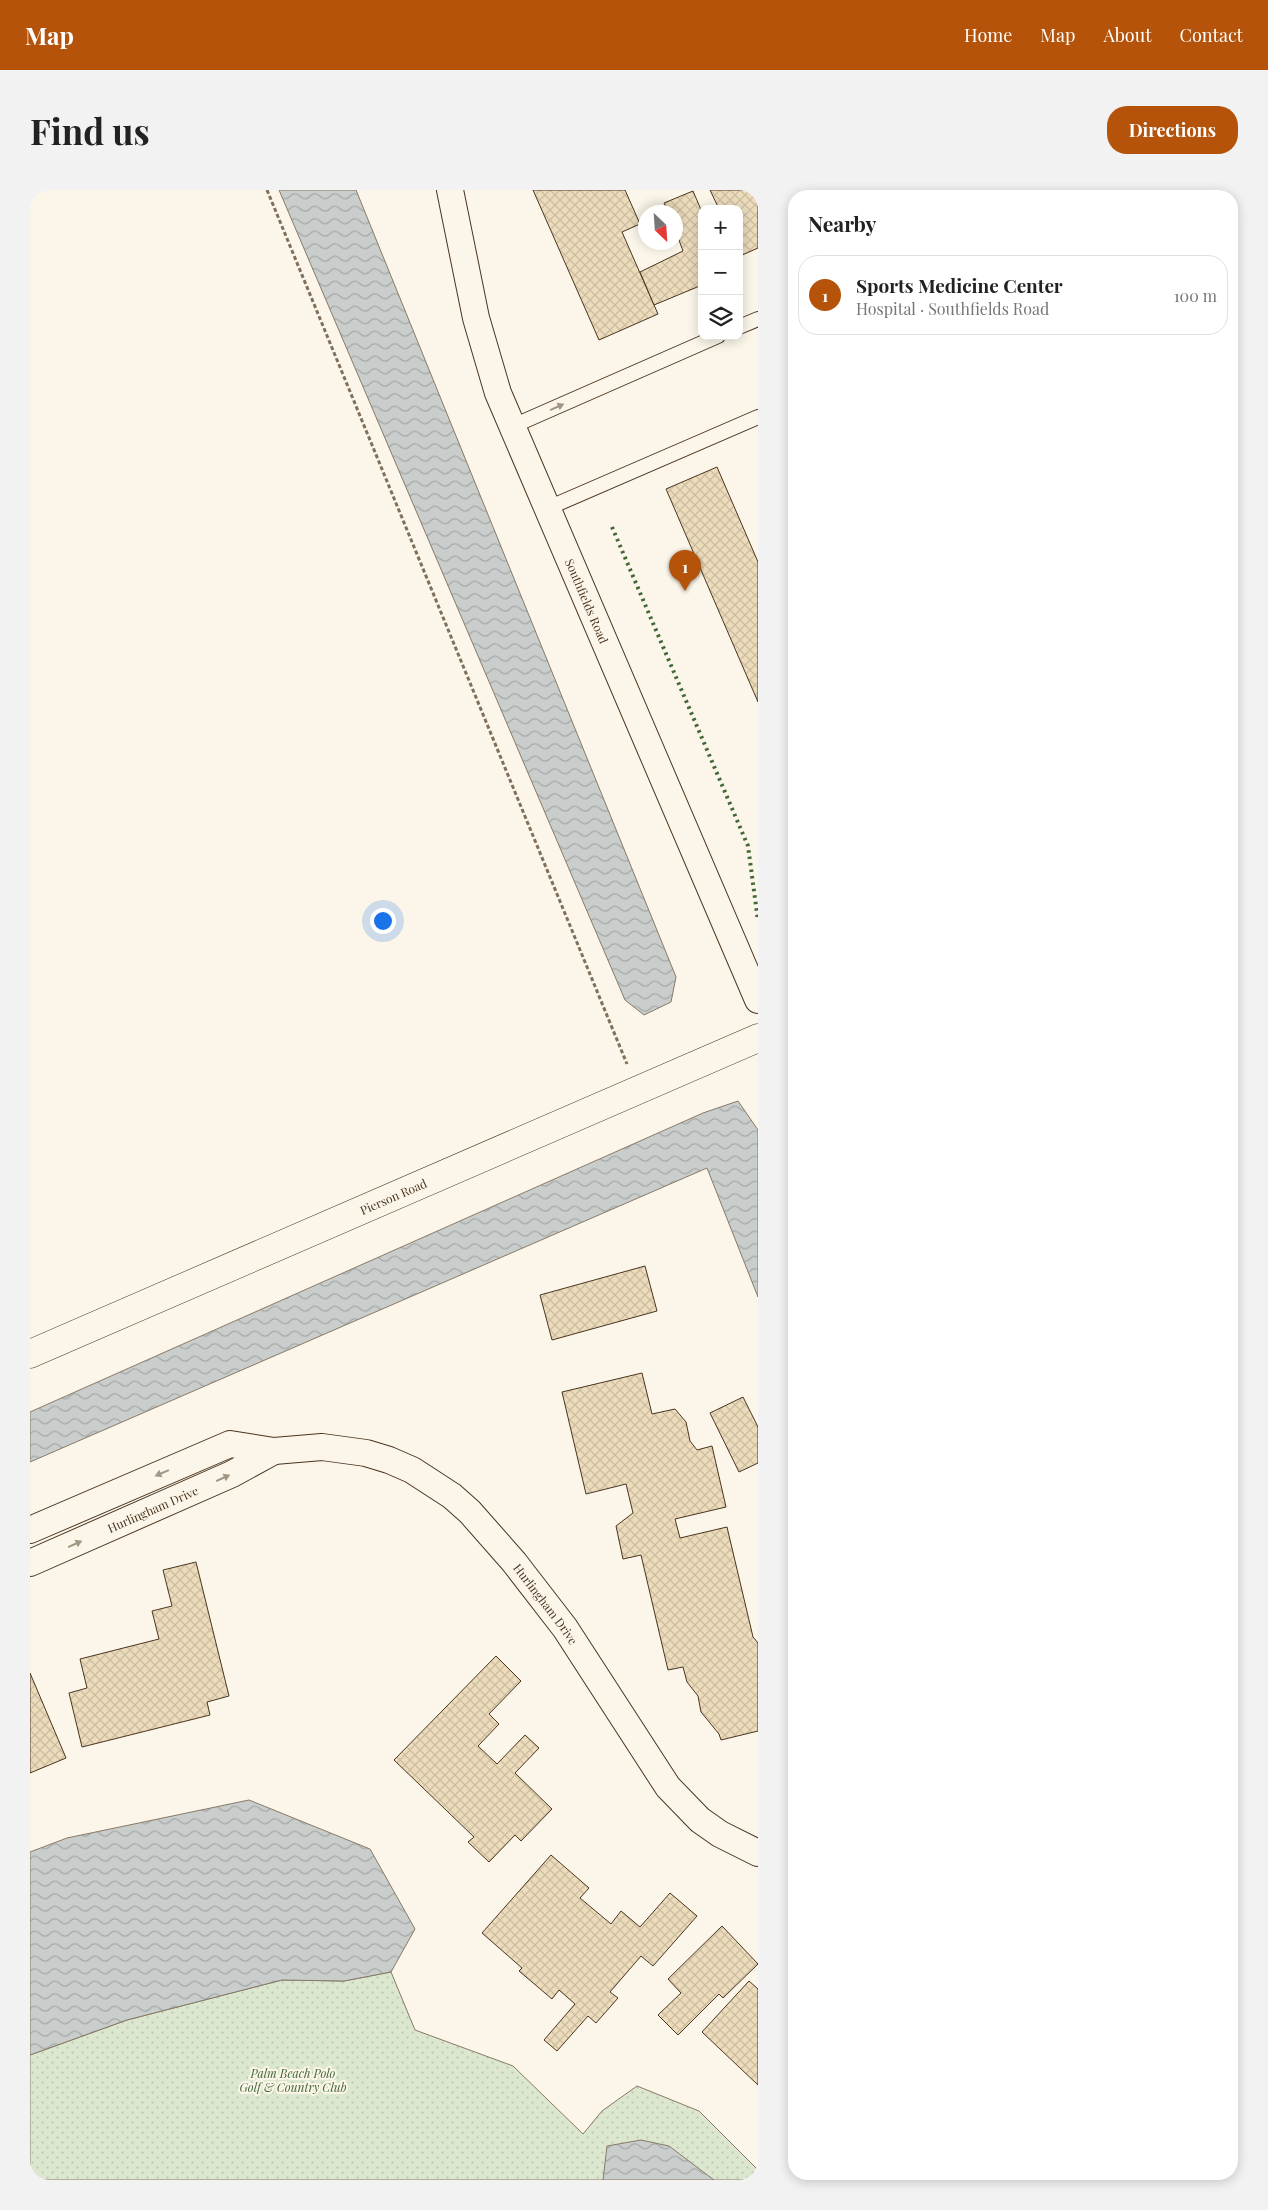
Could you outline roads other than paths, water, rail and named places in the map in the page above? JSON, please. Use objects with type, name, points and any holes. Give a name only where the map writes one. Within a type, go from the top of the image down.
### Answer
[{"type":"street","name":"Southfields Road","points":[[450,190],[476,318],[498,393],[758,1000]]},
{"type":"street","name":"Pierson Road","points":[[30,1354],[758,1038]]},
{"type":"street","name":"Hurlingham Drive","points":[[30,1530],[230,1444],[274,1451],[322,1447],[366,1453],[412,1470],[452,1496],[470,1512],[514,1562],[564,1628],[668,1787],[700,1820],[720,1834],[758,1852]]},
{"type":"street","name":"Hurlingham Drive","points":[[30,1564],[232,1474],[274,1451]]},
{"type":"lane","points":[[743,325],[758,319]]},
{"type":"lane","points":[[513,426],[709,340]]},
{"type":"lane","points":[[548,508],[758,417]]},
{"type":"water","points":[[279,190],[356,190],[676,977],[671,1002],[644,1015],[625,1000]]},
{"type":"water","points":[[738,1101],[758,1130],[758,1297],[707,1168],[30,1462],[30,1412],[703,1113]]},
{"type":"water","points":[[249,1800],[370,1849],[415,1929],[391,1972],[344,1981],[282,1980],[127,2020],[30,2055],[30,1852],[67,1838]]},
{"type":"water","points":[[641,2140],[669,2146],[714,2180],[603,2180],[607,2146]]},
{"type":"place","name":"Sports Medicine Center","points":[[685,591]]},
{"type":"park label","name":"Palm Beach Polo Golf & Country Club","points":[[293,2080]]}]
